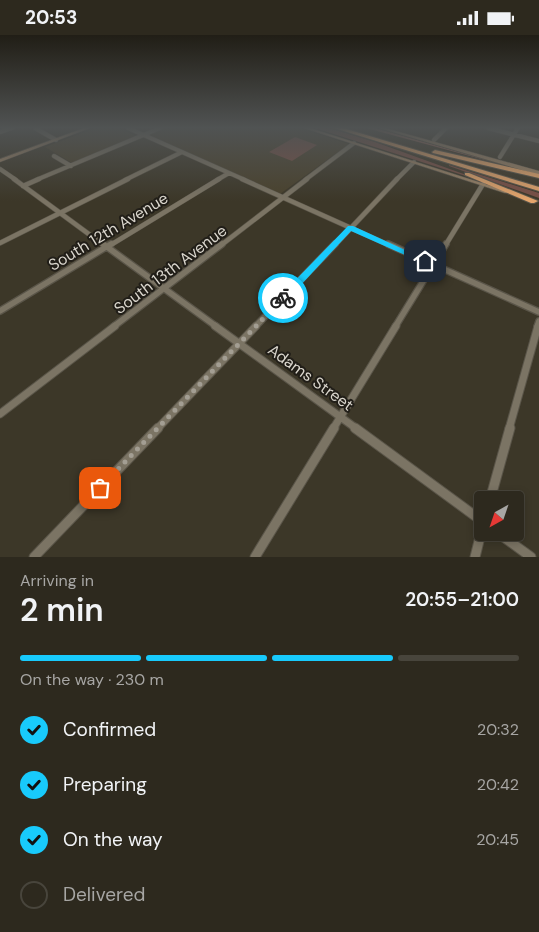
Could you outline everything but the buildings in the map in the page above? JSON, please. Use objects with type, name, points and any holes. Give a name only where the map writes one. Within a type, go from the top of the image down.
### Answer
[{"type":"highway","points":[[413,152],[537,201]]},
{"type":"highway","points":[[420,152],[539,189]]},
{"type":"highway","points":[[432,152],[539,184]]},
{"type":"highway","points":[[433,152],[539,175]]},
{"type":"street","points":[[0,161],[23,152]]},
{"type":"street","points":[[23,186],[101,152]]},
{"type":"street","name":"South 13th Avenue","points":[[0,414],[342,152]]},
{"type":"street","points":[[384,152],[537,201]]},
{"type":"street","points":[[463,152],[539,175]]},
{"type":"street","points":[[500,157],[503,152]]},
{"type":"street","points":[[0,243],[182,153],[539,312]]},
{"type":"street","points":[[54,156],[71,165]]},
{"type":"street","points":[[34,557],[414,162]]},
{"type":"street","name":"Adams Street","points":[[0,169],[474,515]]},
{"type":"street","name":"South 12th Avenue","points":[[0,311],[229,173]]},
{"type":"street","points":[[255,557],[483,184]]},
{"type":"street","points":[[492,491],[539,321]]},
{"type":"street","points":[[475,557],[479,541]]},
{"type":"street","points":[[509,541],[531,557]]},
{"type":"shaded area","points":[[54,152],[97,152],[72,163]]},
{"type":"shaded area","points":[[188,152],[337,152],[280,194]]},
{"type":"shaded area","points":[[270,152],[306,152],[292,161]]},
{"type":"shaded area","points":[[391,152],[404,152],[494,185]]},
{"type":"shaded area","points":[[457,152],[460,152],[515,168]]},
{"type":"shaded area","points":[[449,166],[539,193],[539,198]]},
{"type":"way so far","points":[[100,488],[283,298]]},
{"type":"route","points":[[283,298],[350,227],[425,261]]}]
